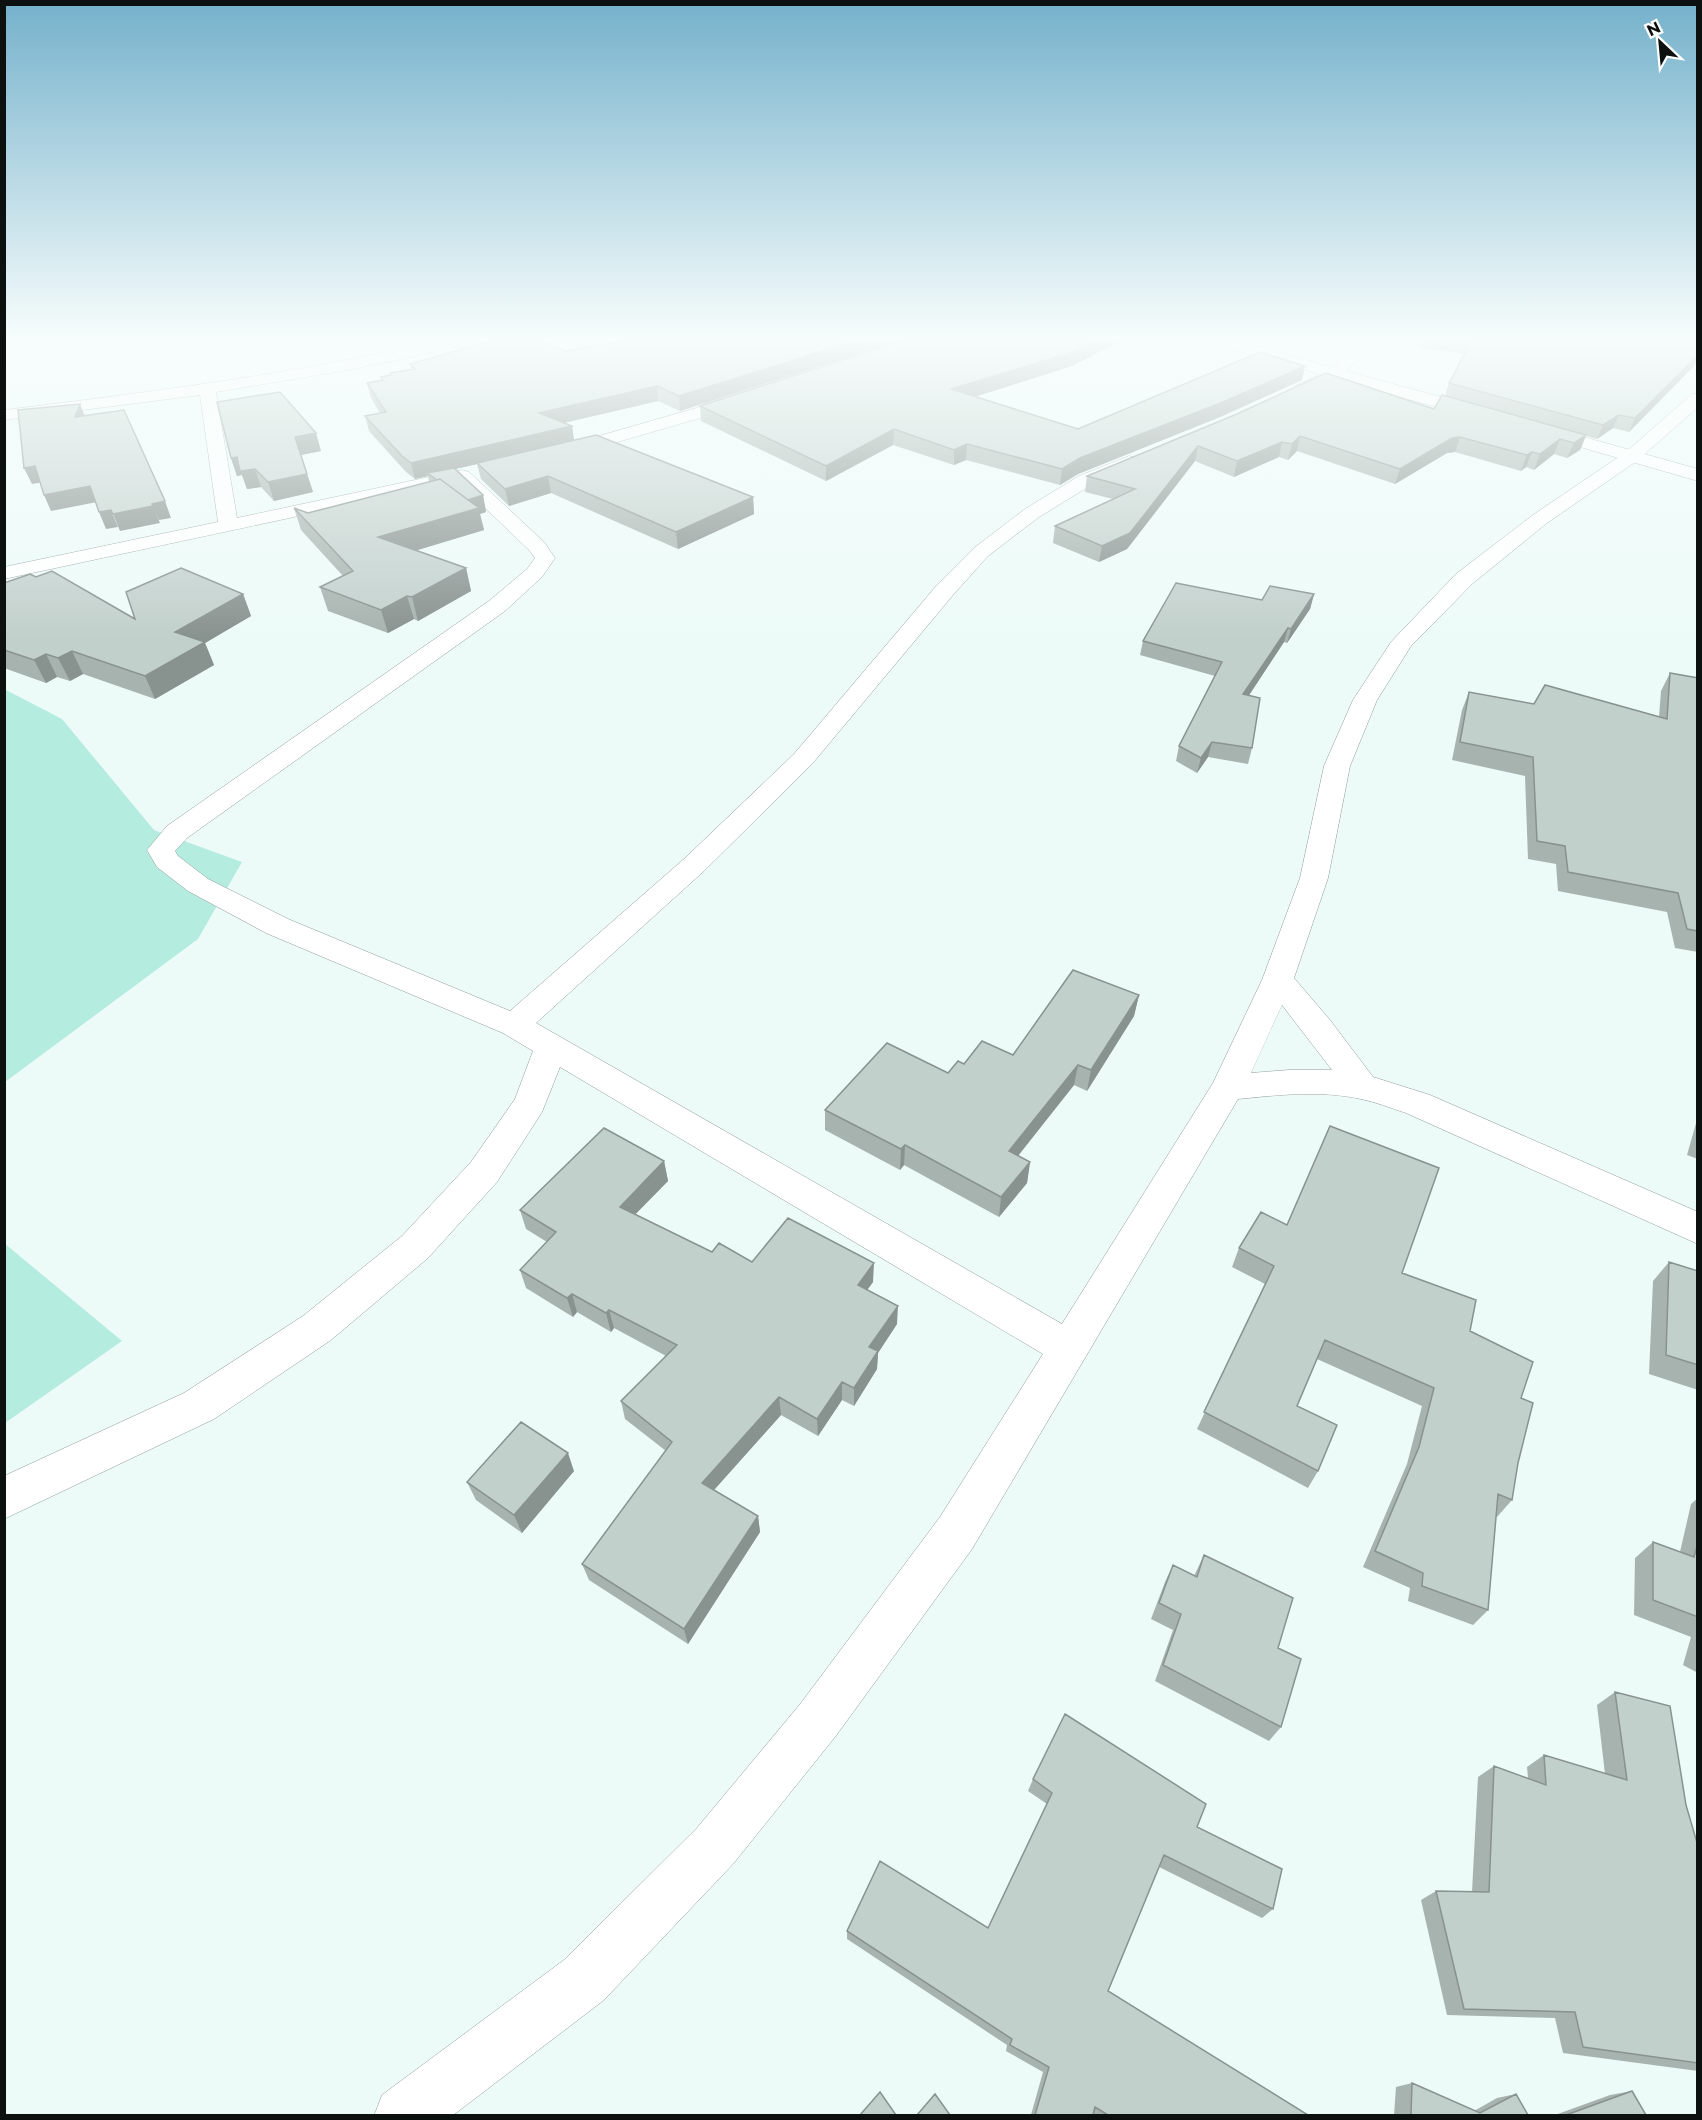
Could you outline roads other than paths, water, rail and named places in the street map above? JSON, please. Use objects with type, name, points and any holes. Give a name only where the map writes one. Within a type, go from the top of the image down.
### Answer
[{"type":"street","points":[[215,440],[228,525]]},
{"type":"street","points":[[549,455],[610,440]]},
{"type":"street","points":[[1575,440],[1698,475]]},
{"type":"street","points":[[403,2115],[584,1980],[715,1846],[818,1720],[956,1533],[1228,1087],[1278,980],[1314,879],[1336,766],[1365,700],[1402,642],[1464,579],[1540,519],[1632,456],[1650,440]]},
{"type":"street","points":[[514,1025],[694,865],[803,759],[945,590],[981,552],[1032,513],[1077,486],[1145,455]]},
{"type":"street","points":[[4,573],[473,473],[545,558],[535,573],[497,606],[464,630],[177,832],[161,850],[167,861],[198,885],[277,926],[514,1025],[1068,1348]]},
{"type":"street","points":[[1278,980],[1319,1028],[1361,1086]]},
{"type":"street","points":[[4,1498],[199,1406],[335,1314],[415,1247],[484,1172],[530,1103],[551,1048]]},
{"type":"street","points":[[1228,1087],[1289,1082],[1324,1082],[1361,1086],[1418,1104],[1698,1229]]}]
